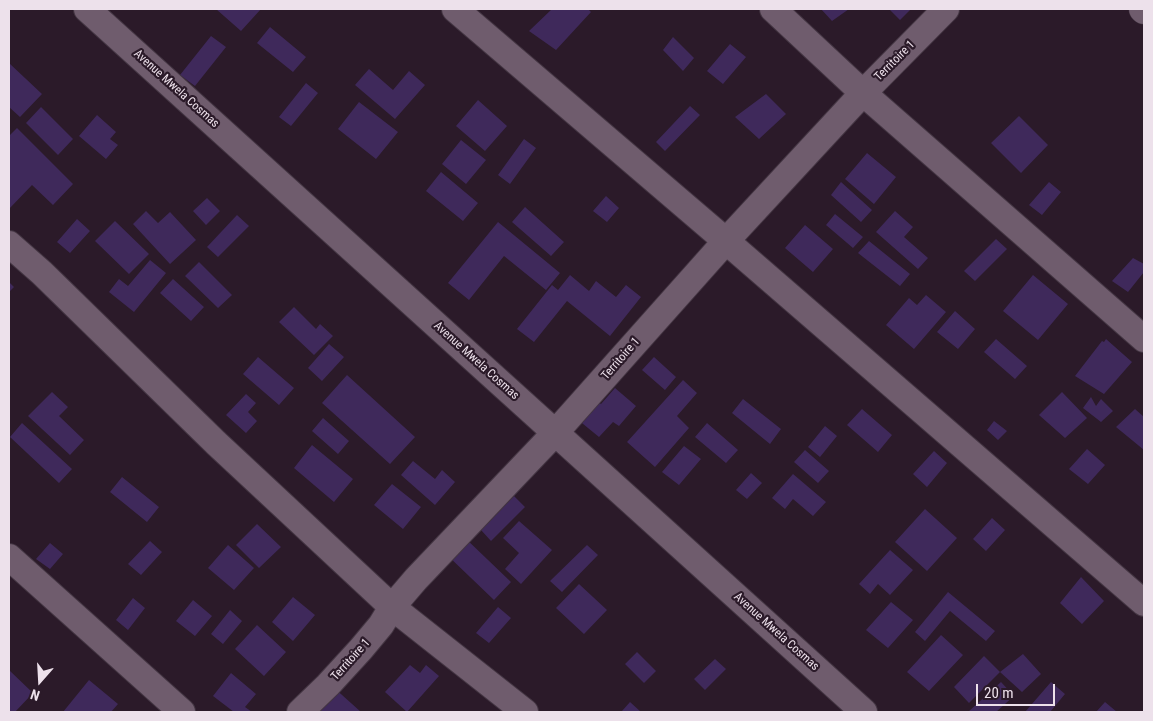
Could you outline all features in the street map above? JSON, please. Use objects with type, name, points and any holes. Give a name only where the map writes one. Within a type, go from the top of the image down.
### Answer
[{"type":"street","name":"Avenue Mwela Cosmas","points":[[87,9],[864,712]]},
{"type":"street","points":[[455,9],[1144,603]]},
{"type":"street","points":[[773,9],[863,93],[1144,339]]},
{"type":"street","name":"Territoire 1","points":[[300,712],[361,649],[381,625],[392,607],[555,433],[726,241],[863,93],[946,9]]},
{"type":"street","points":[[9,244],[42,273],[216,443],[392,607],[525,712]]},
{"type":"street","points":[[9,557],[182,712]]},
{"type":"building","points":[[216,9],[261,9],[241,31]]},
{"type":"building","points":[[552,9],[588,9],[591,12],[556,50],[529,31]]},
{"type":"building","points":[[821,9],[849,9],[832,21]]},
{"type":"building","points":[[911,9],[900,20],[890,10]]},
{"type":"building","points":[[270,27],[306,57],[293,72],[257,43]]},
{"type":"building","points":[[211,36],[226,47],[195,86],[180,75]]},
{"type":"building","points":[[673,37],[694,58],[683,71],[663,50]]},
{"type":"building","points":[[730,44],[746,57],[723,84],[707,71]]},
{"type":"building","points":[[9,63],[42,94],[20,117],[9,107]]},
{"type":"building","points":[[369,69],[393,90],[409,71],[425,85],[395,119],[355,85]]},
{"type":"building","points":[[306,83],[318,93],[291,126],[279,117]]},
{"type":"building","points":[[766,94],[786,114],[759,139],[735,117]]},
{"type":"building","points":[[478,100],[507,126],[485,151],[456,126]]},
{"type":"building","points":[[359,102],[398,132],[376,159],[338,129]]},
{"type":"building","points":[[690,106],[700,115],[665,151],[656,142]]},
{"type":"building","points":[[41,107],[73,139],[58,155],[26,123]]},
{"type":"building","points":[[97,115],[116,132],[110,139],[118,145],[106,159],[79,136]]},
{"type":"building","points":[[1019,116],[1048,145],[1021,173],[991,143]]},
{"type":"building","points":[[17,128],[73,184],[53,205],[32,185],[9,209],[9,136]]},
{"type":"building","points":[[524,139],[536,148],[510,184],[498,175]]},
{"type":"building","points":[[461,140],[486,160],[466,184],[442,164]]},
{"type":"building","points":[[867,153],[896,177],[874,204],[845,179]]},
{"type":"building","points":[[441,172],[478,203],[463,221],[426,191]]},
{"type":"building","points":[[841,182],[872,210],[861,222],[831,195]]},
{"type":"building","points":[[1049,182],[1061,192],[1042,215],[1029,205]]},
{"type":"building","points":[[606,196],[619,208],[607,222],[593,211]]},
{"type":"building","points":[[207,198],[220,211],[206,225],[193,211]]},
{"type":"building","points":[[525,207],[564,242],[551,256],[512,222]]},
{"type":"building","points":[[146,211],[158,223],[170,212],[196,240],[170,264],[133,224]]},
{"type":"building","points":[[895,211],[913,227],[904,237],[928,258],[918,269],[876,232]]},
{"type":"building","points":[[835,214],[863,237],[853,248],[826,225]]},
{"type":"building","points":[[237,215],[249,226],[218,257],[207,247]]},
{"type":"building","points":[[77,219],[90,231],[70,253],[57,242]]},
{"type":"building","points":[[115,221],[149,254],[129,274],[95,241]]},
{"type":"building","points":[[498,222],[560,273],[546,290],[504,256],[469,300],[448,283]]},
{"type":"building","points":[[805,225],[833,249],[813,272],[785,248]]},
{"type":"building","points":[[996,239],[1007,249],[975,281],[964,271]]},
{"type":"building","points":[[869,241],[910,274],[900,286],[858,253]]},
{"type":"building","points":[[1133,258],[1144,264],[1144,272],[1128,292],[1112,281]]},
{"type":"building","points":[[150,260],[166,273],[134,312],[109,292],[119,279],[128,286]]},
{"type":"building","points":[[199,262],[232,295],[218,308],[185,276]]},
{"type":"building","points":[[570,275],[589,291],[596,281],[616,297],[626,285],[641,297],[610,336],[567,301],[534,342],[517,329],[552,285],[558,290]]},
{"type":"building","points":[[1033,275],[1068,304],[1038,340],[1003,311]]},
{"type":"building","points":[[173,279],[204,307],[191,321],[160,293]]},
{"type":"building","points":[[9,282],[14,287],[9,292]]},
{"type":"building","points":[[926,295],[946,312],[914,349],[886,325],[909,298],[917,305]]},
{"type":"building","points":[[294,307],[316,329],[320,324],[333,336],[314,355],[279,322]]},
{"type":"building","points":[[955,311],[975,329],[958,349],[937,332]]},
{"type":"building","points":[[996,339],[1027,366],[1015,379],[984,352]]},
{"type":"building","points":[[1106,339],[1132,362],[1104,394],[1075,376],[1102,341],[1104,342]]},
{"type":"building","points":[[329,344],[344,357],[322,381],[308,368]]},
{"type":"building","points":[[258,357],[294,388],[279,405],[243,374]]},
{"type":"building","points":[[654,357],[676,377],[665,390],[642,370]]},
{"type":"building","points":[[347,375],[415,437],[390,464],[322,403]]},
{"type":"building","points":[[683,380],[697,393],[677,416],[689,428],[655,467],[627,442]]},
{"type":"building","points":[[615,388],[636,406],[619,426],[613,422],[599,437],[577,419],[594,399],[601,404]]},
{"type":"building","points":[[52,392],[68,407],[59,416],[84,440],[70,455],[28,416]]},
{"type":"building","points":[[1062,392],[1087,418],[1065,438],[1039,415]]},
{"type":"building","points":[[246,394],[256,403],[248,412],[257,421],[246,433],[226,415]]},
{"type":"building","points":[[1091,397],[1096,406],[1101,399],[1113,411],[1101,422],[1083,408]]},
{"type":"building","points":[[743,399],[781,429],[770,444],[732,413]]},
{"type":"building","points":[[862,409],[892,435],[878,452],[847,425]]},
{"type":"building","points":[[1135,409],[1144,417],[1144,450],[1116,427]]},
{"type":"building","points":[[323,418],[349,441],[338,454],[312,431]]},
{"type":"building","points":[[994,421],[1007,431],[998,440],[987,430]]},
{"type":"building","points":[[22,423],[72,469],[59,483],[10,437]]},
{"type":"building","points":[[707,423],[738,450],[726,463],[695,437]]},
{"type":"building","points":[[825,426],[837,436],[820,457],[808,447]]},
{"type":"building","points":[[312,445],[353,479],[334,502],[294,468]]},
{"type":"building","points":[[684,446],[701,459],[679,485],[662,472]]},
{"type":"building","points":[[1087,449],[1105,465],[1088,484],[1069,469]]},
{"type":"building","points":[[805,450],[829,471],[818,483],[794,462]]},
{"type":"building","points":[[934,451],[947,463],[927,487],[913,474]]},
{"type":"building","points":[[413,461],[435,479],[442,470],[455,482],[435,505],[401,475]]},
{"type":"building","points":[[751,473],[762,483],[747,499],[736,490]]},
{"type":"building","points":[[793,474],[826,502],[813,516],[793,499],[785,509],[772,498]]},
{"type":"building","points":[[122,477],[159,507],[147,522],[110,492]]},
{"type":"building","points":[[392,484],[421,507],[403,529],[374,505]]},
{"type":"building","points":[[514,496],[525,507],[491,541],[481,530]]},
{"type":"building","points":[[925,509],[957,538],[927,571],[895,542]]},
{"type":"building","points":[[992,518],[1005,530],[986,551],[973,539]]},
{"type":"building","points":[[519,521],[552,550],[521,584],[505,569],[519,553],[503,538]]},
{"type":"building","points":[[257,524],[281,547],[259,568],[236,545]]},
{"type":"building","points":[[463,536],[511,582],[494,600],[446,554]]},
{"type":"building","points":[[150,541],[162,552],[141,575],[128,564]]},
{"type":"building","points":[[50,543],[63,554],[50,569],[36,559]]},
{"type":"building","points":[[228,545],[254,568],[234,590],[208,568]]},
{"type":"building","points":[[587,545],[598,555],[562,592],[550,581]]},
{"type":"building","points":[[890,550],[913,570],[890,595],[878,584],[870,594],[859,584]]},
{"type":"building","points":[[1081,577],[1104,601],[1082,624],[1060,603]]},
{"type":"building","points":[[579,584],[607,610],[584,634],[556,608]]},
{"type":"building","points":[[948,592],[995,631],[986,641],[950,611],[925,641],[915,632]]},
{"type":"building","points":[[293,597],[315,615],[293,641],[272,622]]},
{"type":"building","points":[[133,598],[145,608],[128,630],[116,620]]},
{"type":"building","points":[[193,600],[212,616],[195,636],[176,621]]},
{"type":"building","points":[[891,602],[913,620],[888,648],[866,630]]},
{"type":"building","points":[[498,607],[511,618],[489,643],[476,633]]},
{"type":"building","points":[[230,610],[242,621],[223,644],[211,634]]},
{"type":"building","points":[[257,625],[286,652],[264,676],[235,649]]},
{"type":"building","points":[[941,635],[963,655],[929,691],[907,672]]},
{"type":"building","points":[[637,652],[656,671],[644,683],[625,664]]},
{"type":"building","points":[[1023,654],[1041,674],[1022,692],[1000,672]]},
{"type":"building","points":[[984,656],[1000,672],[969,703],[954,687]]},
{"type":"building","points":[[715,659],[726,669],[705,690],[694,679]]},
{"type":"building","points":[[410,665],[420,673],[426,665],[439,676],[407,712],[385,692]]},
{"type":"building","points":[[9,670],[33,693],[15,712],[9,712]]},
{"type":"building","points":[[231,673],[256,694],[245,707],[252,712],[234,712],[213,696]]},
{"type":"building","points":[[89,680],[118,704],[111,712],[63,712]]},
{"type":"building","points":[[1001,682],[1014,696],[996,712],[968,712]]},
{"type":"building","points":[[1051,682],[1065,694],[1050,712],[1025,712]]},
{"type":"building","points":[[332,686],[361,712],[320,712],[313,706]]},
{"type":"building","points":[[630,702],[641,712],[622,711]]},
{"type":"building","points":[[1105,702],[1117,712],[1096,712]]}]
